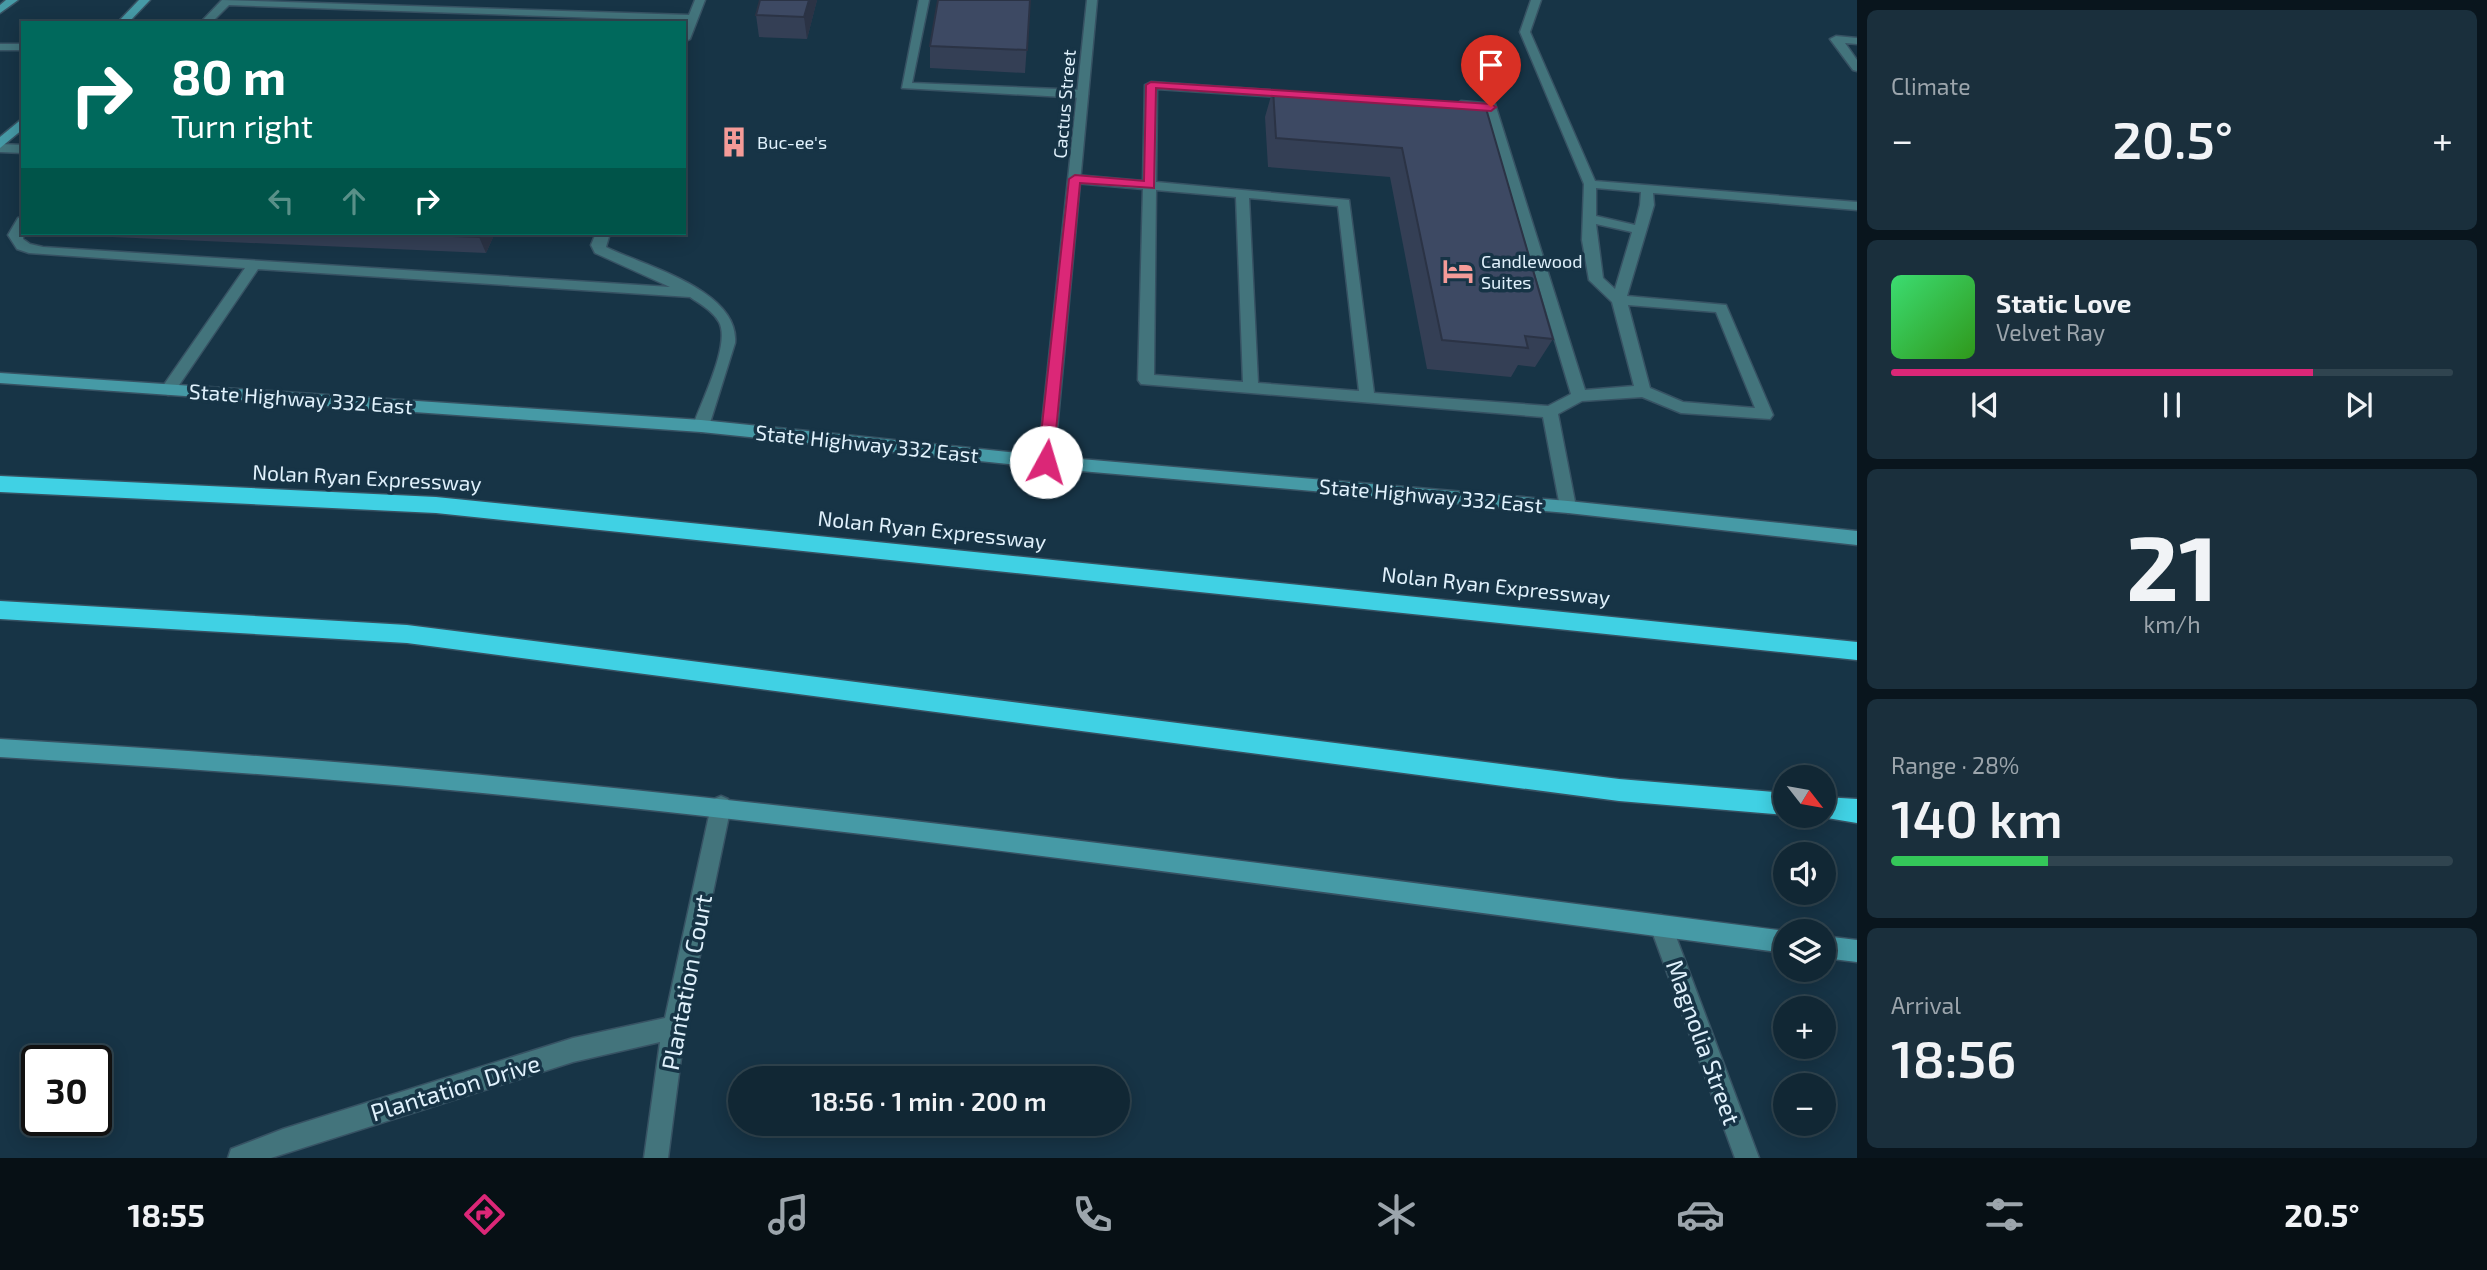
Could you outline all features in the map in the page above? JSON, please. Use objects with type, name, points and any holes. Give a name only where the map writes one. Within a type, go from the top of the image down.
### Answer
[{"type":"highway","name":"Nolan Ryan Expressway","points":[[0,484],[436,505],[1577,620],[1857,651]]},
{"type":"highway","points":[[0,610],[407,634],[1619,790],[1773,803]]},
{"type":"highway","points":[[1836,809],[1857,811]]},
{"type":"main road","points":[[0,10],[13,0]]},
{"type":"main road","points":[[124,21],[145,0]]},
{"type":"main road","points":[[0,146],[21,124]]},
{"type":"main road","name":"State Highway 332 East","points":[[0,378],[701,425],[1046,462],[1568,507],[1857,538]]},
{"type":"main road","points":[[0,748],[164,757],[721,806],[1773,940]]},
{"type":"main road","points":[[1836,948],[1857,951]]},
{"type":"street","points":[[686,34],[700,0]]},
{"type":"street","points":[[924,0],[906,86],[1083,94]]},
{"type":"street","name":"Cactus Street","points":[[1046,462],[1092,0]]},
{"type":"street","points":[[1314,96],[1151,85],[1146,380],[1251,386],[1550,412],[1579,396],[1643,391],[1681,407],[1765,415],[1721,308],[1619,300],[1597,280],[1589,240],[1590,184],[1525,32],[1536,0]]},
{"type":"street","points":[[207,21],[227,1],[693,18]]},
{"type":"street","points":[[1857,41],[1836,39],[1857,68]]},
{"type":"street","points":[[0,47],[21,47]]},
{"type":"street","points":[[1450,105],[1491,107],[1579,396]]},
{"type":"street","points":[[0,146],[21,149]]},
{"type":"street","points":[[1075,179],[1344,203],[1367,397]]},
{"type":"street","points":[[1590,184],[1857,206]]},
{"type":"street","points":[[1643,391],[1619,300],[1647,205],[1647,189]]},
{"type":"street","points":[[1241,193],[1251,386]]},
{"type":"street","points":[[1590,219],[1640,230]]},
{"type":"street","points":[[21,225],[15,235],[24,248],[696,293]]},
{"type":"street","points":[[602,235],[598,245],[600,250],[696,293],[727,320],[729,330],[701,425]]},
{"type":"street","points":[[168,390],[254,265]]},
{"type":"street","points":[[1550,412],[1568,507]]},
{"type":"street","name":"Plantation Court","points":[[656,1158],[674,1027],[721,806]]},
{"type":"street","name":"Magnolia Street","points":[[1661,926],[1747,1158]]},
{"type":"street","name":"Plantation Drive","points":[[240,1158],[283,1141],[573,1050],[674,1027]]},
{"type":"building","points":[[760,0],[809,0],[804,17],[756,15]]},
{"type":"building","points":[[938,0],[1030,0],[1027,50],[930,46]]},
{"type":"building","name":"Candlewood Suites","points":[[1273,89],[1485,105],[1553,339],[1525,336],[1528,348],[1442,340],[1402,148],[1276,138]]},
{"type":"building","points":[[426,235],[480,235],[479,237]]},
{"type":"place","name":"Buc-ee's","points":[[734,142]]},
{"type":"place","name":"Candlewood Suites","points":[[1458,271]]},
{"type":"route","points":[[1046,462],[1075,179],[1149,185],[1151,85],[1491,107]]}]
